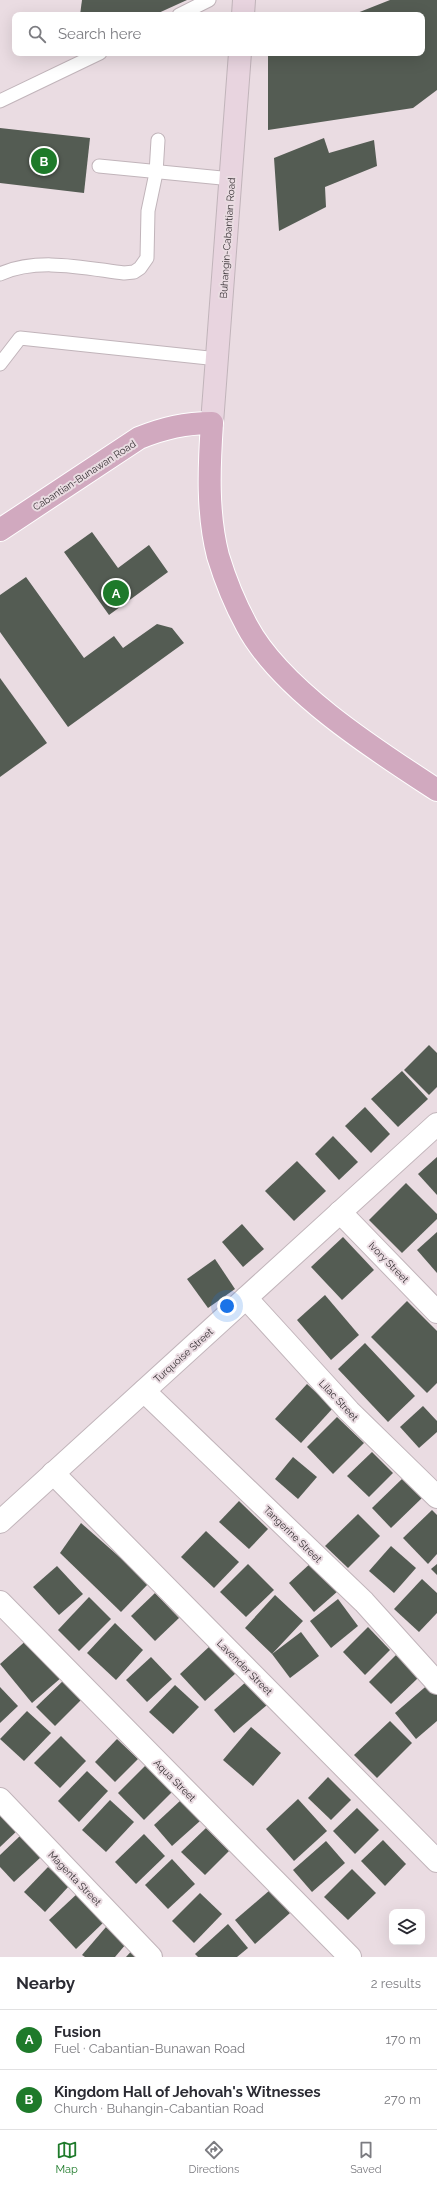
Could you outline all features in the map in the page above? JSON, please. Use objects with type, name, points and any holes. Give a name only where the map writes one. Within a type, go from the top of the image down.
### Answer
[{"type":"main road","points":[[243,12],[244,0]]},
{"type":"main road","name":"Buhangin-Cabantian Road","points":[[212,423],[232,179],[240,56]]},
{"type":"main road","points":[[212,423],[210,490],[212,523],[218,555],[230,589],[247,627],[269,656],[291,681],[332,716],[376,750],[437,790]]},
{"type":"main road","name":"Cabantian-Bunawan Road","points":[[0,530],[139,438],[163,429],[188,424],[212,423]]},
{"type":"street","name":"Turquoise Street","points":[[0,1522],[437,1124]]},
{"type":"street","name":"Ivory Street","points":[[340,1212],[434,1304]]},
{"type":"street","name":"Lilac Street","points":[[246,1298],[349,1411],[437,1497]]},
{"type":"street","name":"Tangerine Street","points":[[144,1391],[364,1602],[437,1683]]},
{"type":"street","name":"Lavender Street","points":[[53,1473],[437,1861]]},
{"type":"street","name":"Aqua Street","points":[[0,1602],[350,1957]]},
{"type":"street","name":"Magenta Street","points":[[0,1798],[150,1957]]},
{"type":"lane","points":[[185,12],[209,0]]},
{"type":"lane","points":[[0,101],[94,56]]},
{"type":"lane","points":[[0,274],[16,267],[56,265],[124,273],[134,272],[140,268],[146,258],[148,211],[156,173],[158,140]]},
{"type":"lane","points":[[99,166],[156,173],[232,179]]},
{"type":"lane","points":[[0,364],[20,338],[218,359]]},
{"type":"building","points":[[82,0],[187,0],[161,12],[80,12]]},
{"type":"building","points":[[390,0],[437,0],[437,90],[413,108],[268,130],[268,56],[425,56],[425,12],[360,12]]},
{"type":"building","points":[[0,128],[90,138],[84,193],[0,183]]},
{"type":"building","points":[[324,138],[329,153],[374,140],[377,166],[325,187],[326,207],[279,231],[274,158]]},
{"type":"building","points":[[92,532],[118,568],[149,545],[168,572],[109,615],[64,552]]},
{"type":"building","points":[[26,577],[84,658],[114,636],[123,648],[157,624],[172,628],[184,643],[68,727],[0,632],[0,595]]},
{"type":"building","points":[[0,678],[47,743],[0,777]]},
{"type":"building","points":[[429,1045],[437,1053],[437,1087],[429,1095],[404,1070]]},
{"type":"building","points":[[402,1071],[428,1099],[398,1127],[371,1099]]},
{"type":"building","points":[[365,1107],[390,1134],[371,1153],[345,1126]]},
{"type":"building","points":[[333,1136],[358,1162],[339,1180],[315,1154]]},
{"type":"building","points":[[437,1157],[437,1195],[418,1174]]},
{"type":"building","points":[[297,1161],[326,1191],[294,1221],[265,1191]]},
{"type":"building","points":[[406,1183],[437,1214],[437,1219],[402,1253],[369,1220]]},
{"type":"building","points":[[242,1224],[264,1249],[243,1267],[222,1242]]},
{"type":"building","points":[[437,1232],[437,1273],[417,1250]]},
{"type":"building","points":[[343,1237],[374,1270],[342,1300],[311,1267]]},
{"type":"building","points":[[215,1259],[235,1289],[208,1308],[187,1279]]},
{"type":"building","points":[[325,1295],[359,1335],[331,1360],[297,1320]]},
{"type":"building","points":[[407,1301],[437,1331],[437,1383],[427,1393],[371,1337]]},
{"type":"building","points":[[365,1343],[415,1396],[388,1422],[338,1369]]},
{"type":"building","points":[[307,1384],[333,1408],[301,1443],[275,1419]]},
{"type":"building","points":[[423,1406],[437,1421],[437,1432],[419,1448],[400,1427]]},
{"type":"building","points":[[337,1417],[364,1443],[333,1474],[307,1447]]},
{"type":"building","points":[[372,1452],[393,1473],[369,1497],[347,1476]]},
{"type":"building","points":[[293,1457],[317,1477],[298,1499],[275,1479]]},
{"type":"building","points":[[404,1477],[423,1497],[391,1528],[372,1508]]},
{"type":"building","points":[[239,1501],[268,1529],[249,1549],[219,1522]]},
{"type":"building","points":[[432,1510],[437,1515],[437,1554],[428,1564],[403,1538]]},
{"type":"building","points":[[358,1514],[380,1536],[348,1568],[325,1546]]},
{"type":"building","points":[[81,1523],[149,1583],[121,1612],[60,1553]]},
{"type":"building","points":[[206,1531],[239,1562],[214,1588],[181,1557]]},
{"type":"building","points":[[391,1546],[416,1568],[394,1593],[369,1571]]},
{"type":"building","points":[[312,1562],[338,1591],[314,1612],[289,1583]]},
{"type":"building","points":[[248,1564],[274,1590],[246,1617],[220,1592]]},
{"type":"building","points":[[437,1564],[437,1575],[431,1569]]},
{"type":"building","points":[[57,1566],[83,1594],[59,1615],[33,1587]]},
{"type":"building","points":[[422,1579],[437,1593],[437,1613],[419,1632],[394,1609]]},
{"type":"building","points":[[155,1593],[179,1618],[155,1641],[131,1616]]},
{"type":"building","points":[[275,1595],[303,1621],[272,1654],[245,1628]]},
{"type":"building","points":[[89,1597],[111,1619],[79,1651],[58,1630]]},
{"type":"building","points":[[338,1599],[358,1626],[331,1648],[310,1621]]},
{"type":"building","points":[[115,1623],[143,1650],[116,1680],[87,1653]]},
{"type":"building","points":[[368,1627],[390,1650],[365,1675],[343,1652]]},
{"type":"building","points":[[301,1632],[319,1656],[290,1678],[272,1654]]},
{"type":"building","points":[[30,1637],[62,1677],[32,1703],[0,1664]]},
{"type":"building","points":[[211,1645],[236,1673],[205,1701],[180,1674]]},
{"type":"building","points":[[396,1655],[418,1678],[391,1704],[369,1682]]},
{"type":"building","points":[[151,1657],[172,1679],[147,1702],[126,1680]]},
{"type":"building","points":[[66,1678],[84,1697],[55,1726],[36,1707]]},
{"type":"building","points":[[247,1681],[267,1705],[234,1733],[214,1710]]},
{"type":"building","points":[[431,1682],[437,1689],[437,1721],[416,1739],[395,1713]]},
{"type":"building","points":[[175,1685],[199,1707],[173,1734],[149,1712]]},
{"type":"building","points":[[0,1687],[18,1706],[0,1723]]},
{"type":"building","points":[[27,1711],[51,1733],[24,1761],[0,1739]]},
{"type":"building","points":[[390,1721],[412,1743],[377,1778],[354,1755]]},
{"type":"building","points":[[251,1727],[281,1753],[253,1786],[223,1760]]},
{"type":"building","points":[[61,1736],[86,1761],[60,1788],[34,1763]]},
{"type":"building","points":[[117,1739],[138,1759],[115,1782],[95,1762]]},
{"type":"building","points":[[146,1765],[172,1792],[144,1820],[118,1793]]},
{"type":"building","points":[[87,1771],[108,1791],[79,1822],[58,1801]]},
{"type":"building","points":[[328,1777],[351,1800],[331,1820],[308,1798]]},
{"type":"building","points":[[298,1799],[327,1831],[294,1861],[266,1829]]},
{"type":"building","points":[[110,1800],[134,1822],[106,1852],[82,1830]]},
{"type":"building","points":[[181,1800],[200,1821],[172,1846],[154,1825]]},
{"type":"building","points":[[357,1808],[379,1830],[355,1854],[333,1831]]},
{"type":"building","points":[[0,1809],[19,1829],[0,1847]]},
{"type":"building","points":[[206,1828],[229,1851],[205,1875],[181,1852]]},
{"type":"building","points":[[144,1834],[165,1856],[136,1884],[115,1862]]},
{"type":"building","points":[[21,1835],[41,1857],[14,1882],[0,1867],[0,1855]]},
{"type":"building","points":[[383,1840],[406,1864],[385,1886],[361,1861]]},
{"type":"building","points":[[326,1841],[345,1863],[312,1892],[293,1870]]},
{"type":"building","points":[[172,1859],[195,1884],[168,1909],[145,1885]]},
{"type":"building","points":[[48,1867],[69,1886],[45,1912],[24,1892]]},
{"type":"building","points":[[352,1869],[376,1893],[348,1920],[324,1897]]},
{"type":"building","points":[[270,1890],[290,1913],[255,1944],[235,1920]]},
{"type":"building","points":[[78,1893],[105,1921],[76,1949],[49,1920]]},
{"type":"building","points":[[200,1893],[222,1914],[194,1943],[172,1921]]},
{"type":"building","points":[[228,1924],[248,1948],[237,1957],[198,1957],[195,1954]]},
{"type":"building","points":[[106,1927],[126,1944],[115,1957],[85,1957],[82,1955]]},
{"type":"building","points":[[135,1947],[146,1957],[126,1957]]},
{"type":"place","name":"Kingdom Hall of Jehovah's Witnesses","points":[[44,161]]},
{"type":"place","name":"Fusion","points":[[116,593]]}]
